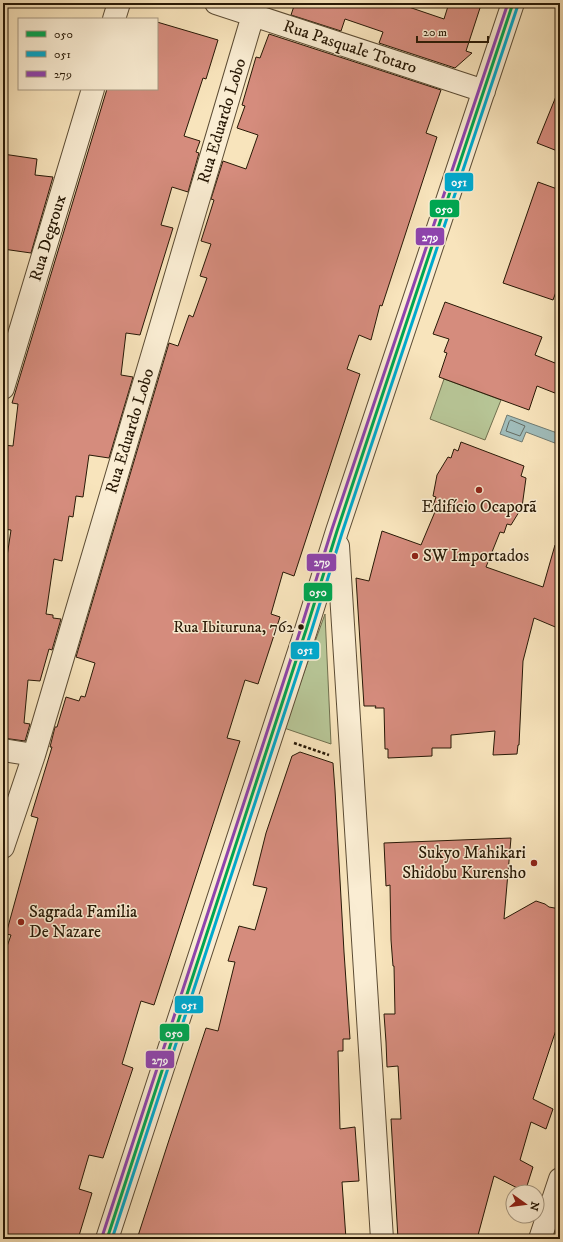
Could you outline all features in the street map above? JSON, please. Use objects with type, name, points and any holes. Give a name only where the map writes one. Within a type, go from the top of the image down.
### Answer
[{"type":"street","name":"Rua Pasquale Totaro","points":[[216,3],[484,91]]},
{"type":"street","points":[[107,1239],[326,569],[337,531],[512,3]]},
{"type":"street","name":"Rua Eduardo Lobo","points":[[3,847],[34,755],[253,15]]},
{"type":"street","name":"Rua Degroux","points":[[3,388],[93,90]]},
{"type":"street","points":[[337,531],[382,1239]]},
{"type":"street","points":[[3,750],[34,755]]},
{"type":"street","points":[[540,1239],[560,1178]]},
{"type":"path","points":[[271,736],[352,763]]},
{"type":"green space","points":[[444,379],[501,400],[485,440],[430,419]]},
{"type":"green space","points":[[325,614],[331,744],[284,728]]},
{"type":"water","points":[[507,415],[560,434],[560,445],[526,432],[522,442],[500,434]]},
{"type":"building","points":[[295,3],[397,3],[444,19],[449,3],[466,3],[480,8],[466,51],[472,53],[455,68],[379,43],[383,32],[345,19],[341,31],[291,15]]},
{"type":"building","points":[[158,22],[218,40],[206,79],[203,78],[184,136],[200,141],[196,152],[199,153],[188,192],[172,187],[161,225],[173,228],[140,335],[126,333],[121,375],[133,377],[109,458],[89,455],[83,497],[76,496],[73,517],[69,516],[62,561],[54,559],[46,614],[53,615],[53,618],[61,619],[52,650],[49,649],[40,681],[28,680],[24,723],[30,724],[25,741],[3,738],[3,583],[11,530],[3,529],[3,445],[13,446],[18,404],[12,403],[107,90],[158,90]]},
{"type":"building","points":[[269,34],[441,90],[426,133],[437,137],[382,306],[380,305],[371,340],[359,335],[347,369],[360,374],[294,576],[283,572],[271,614],[280,617],[258,684],[245,680],[227,738],[240,741],[154,1005],[141,1001],[122,1064],[133,1068],[103,1158],[89,1155],[79,1189],[92,1193],[78,1239],[3,1239],[3,958],[11,935],[6,934],[38,818],[31,816],[52,747],[50,747],[55,727],[57,727],[66,697],[79,701],[81,696],[85,697],[95,663],[76,657],[169,343],[178,346],[189,315],[193,317],[207,278],[200,276],[211,244],[201,241],[214,200],[211,199],[223,161],[246,169],[258,135],[237,128],[245,106],[242,105],[256,57],[260,58]]},
{"type":"building","points":[[560,89],[560,152],[537,143]]},
{"type":"building","points":[[3,154],[37,159],[35,175],[53,177],[31,253],[3,249]]},
{"type":"building","points":[[538,182],[560,190],[560,281],[553,300],[503,283]]},
{"type":"building","points":[[445,302],[542,337],[535,355],[560,365],[560,395],[537,386],[529,410],[439,377],[447,353],[444,352],[449,339],[433,334]]},
{"type":"building","points":[[461,442],[524,466],[521,476],[526,478],[522,507],[511,525],[507,524],[504,533],[500,532],[486,567],[543,587],[555,545],[560,546],[560,629],[534,618],[523,661],[519,745],[517,754],[493,755],[495,731],[451,735],[451,748],[432,748],[432,756],[388,758],[388,749],[385,749],[384,708],[364,706],[356,578],[369,581],[382,531],[421,545],[437,507],[433,506],[436,497],[433,496],[437,475],[448,457],[451,458],[454,449],[458,451]]},
{"type":"building","points":[[300,752],[333,763],[350,1039],[343,1039],[343,1051],[338,1051],[340,1129],[355,1127],[359,1181],[342,1182],[346,1239],[137,1239],[206,1028],[218,1031],[235,962],[228,961],[239,926],[255,930],[267,888],[253,885],[266,833],[292,756]]},
{"type":"building","points":[[511,838],[504,919],[536,901],[549,907],[560,909],[560,1018],[533,1099],[553,1109],[546,1129],[531,1122],[520,1160],[533,1167],[528,1184],[510,1184],[494,1176],[477,1239],[398,1239],[391,1119],[401,1119],[398,1066],[387,1067],[384,1014],[395,1014],[390,885],[386,886],[384,843]]},
{"type":"transit line","name":"279","points":[[102,1237],[332,529],[508,3]]},
{"type":"transit line","name":"050","points":[[107,1239],[337,531],[513,3]]},
{"type":"transit line","name":"051","points":[[112,1239],[342,533],[518,5]]},
{"type":"place","name":"Edifício Ocaporã","points":[[479,490]]},
{"type":"place","name":"SW Importados","points":[[415,556]]},
{"type":"place","name":"Rua Ibituruna, 762","points":[[301,627]]},
{"type":"place","name":"Sukyo Mahikari Shidobu Kurensho","points":[[534,863]]},
{"type":"place","name":"Sagrada Familia De Nazare","points":[[21,922]]}]
